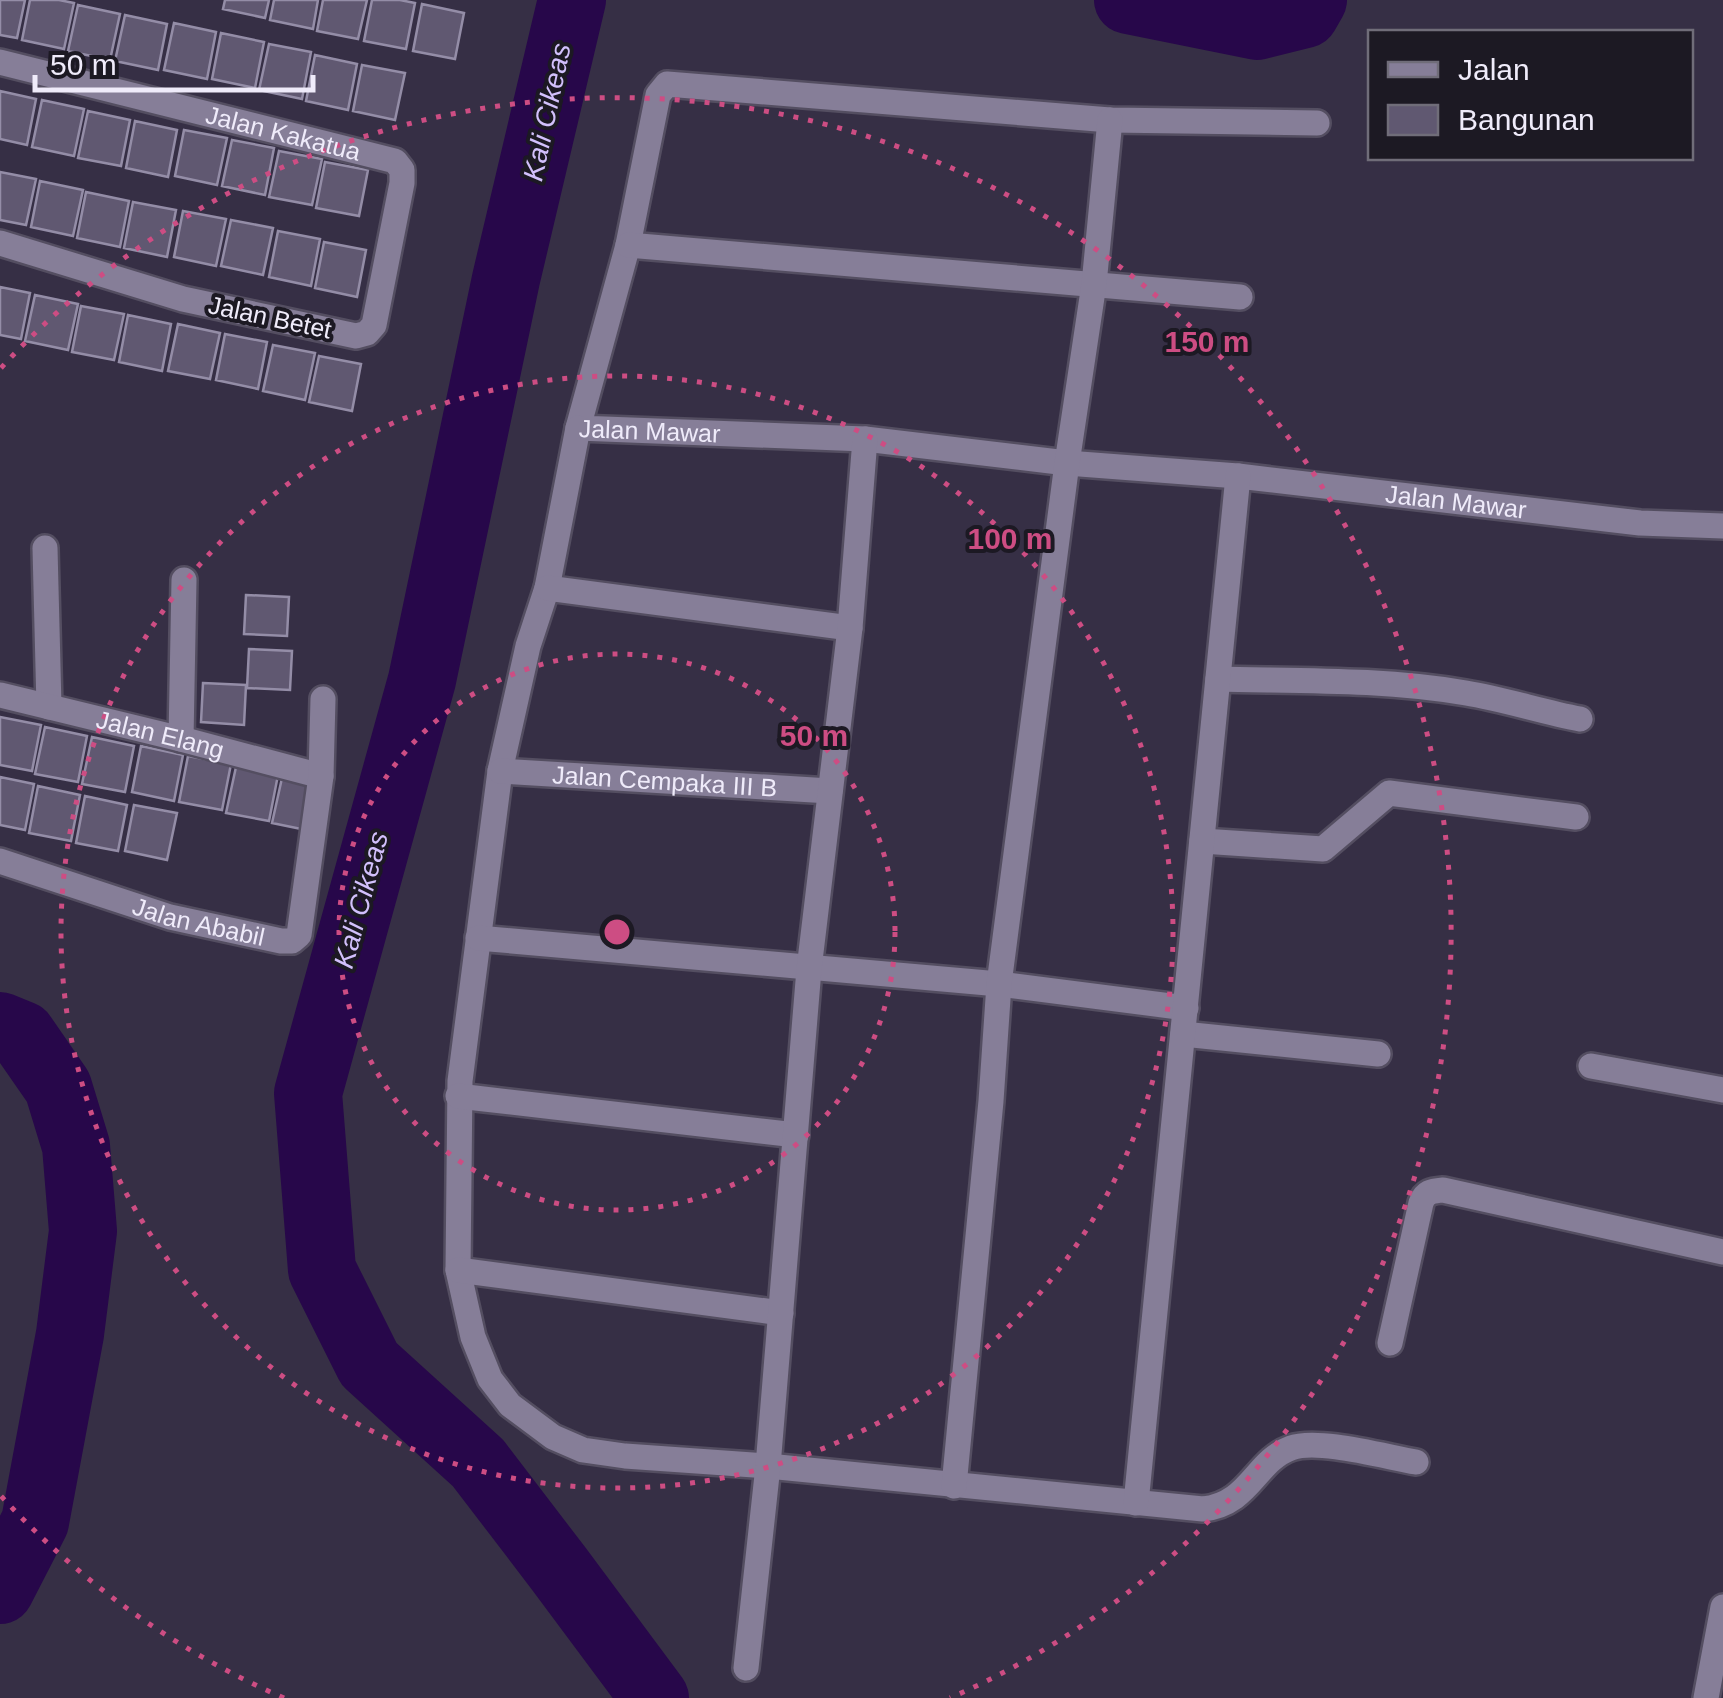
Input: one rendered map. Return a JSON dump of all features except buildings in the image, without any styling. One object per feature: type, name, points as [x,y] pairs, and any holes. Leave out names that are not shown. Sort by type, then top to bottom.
[{"type":"street","name":"Jalan Kakatua","points":[[0,62],[395,160]]},
{"type":"street","name":"Jalan Mawar","points":[[1317,123],[1110,120],[667,84],[658,95],[628,245],[578,428],[865,440],[1067,463],[1238,476],[1621,521],[1723,526]]},
{"type":"street","points":[[954,1486],[990,1121],[999,984],[1094,284],[1110,120]]},
{"type":"street","name":"Jalan Betet","points":[[0,244],[182,299],[356,336],[374,326],[402,183],[402,170],[395,160]]},
{"type":"street","points":[[628,245],[1240,297]]},
{"type":"street","points":[[578,428],[547,588],[528,646],[500,771],[458,1096],[458,1270],[472,1337],[490,1379],[510,1406],[553,1437],[583,1450],[1203,1509],[1233,1500],[1280,1453],[1295,1446],[1314,1444],[1416,1462]]},
{"type":"street","points":[[746,1668],[768,1466],[810,969],[850,628],[865,440]]},
{"type":"street","points":[[1136,1504],[1238,476]]},
{"type":"street","points":[[45,548],[49,707]]},
{"type":"street","points":[[182,739],[184,580]]},
{"type":"street","points":[[547,588],[850,628]]},
{"type":"street","points":[[1218,680],[1344,681],[1468,693],[1580,719]]},
{"type":"street","name":"Jalan Elang","points":[[0,695],[321,776]]},
{"type":"street","points":[[321,776],[324,699]]},
{"type":"street","name":"Jalan Cempaka III B","points":[[500,771],[830,791]]},
{"type":"street","name":"Jalan Ababil","points":[[0,861],[170,917],[292,941],[299,935],[321,776]]},
{"type":"street","points":[[1202,840],[1322,850],[1390,793],[1576,817]]},
{"type":"street","points":[[478,938],[999,984],[1378,1054]]},
{"type":"street","points":[[1591,1066],[1723,1090]]},
{"type":"street","points":[[458,1096],[796,1135]]},
{"type":"street","points":[[1390,1343],[1420,1203],[1432,1190],[1723,1252]]},
{"type":"street","points":[[458,1270],[781,1313]]},
{"type":"street","points":[[1706,1698],[1723,1607]]},
{"type":"waterway","name":"Kali Cikeas","points":[[572,0],[506,279],[422,680],[308,1093],[322,1270],[369,1364],[478,1463],[655,1698]]},
{"type":"waterway","name":"Kali Cikeas","points":[[1128,0],[1257,26],[1305,14],[1313,0]]},
{"type":"waterway","name":"Kali Cikeas","points":[[0,1026],[22,1035],[58,1087],[76,1146],[83,1231],[70,1334],[35,1522],[0,1590]]}]
